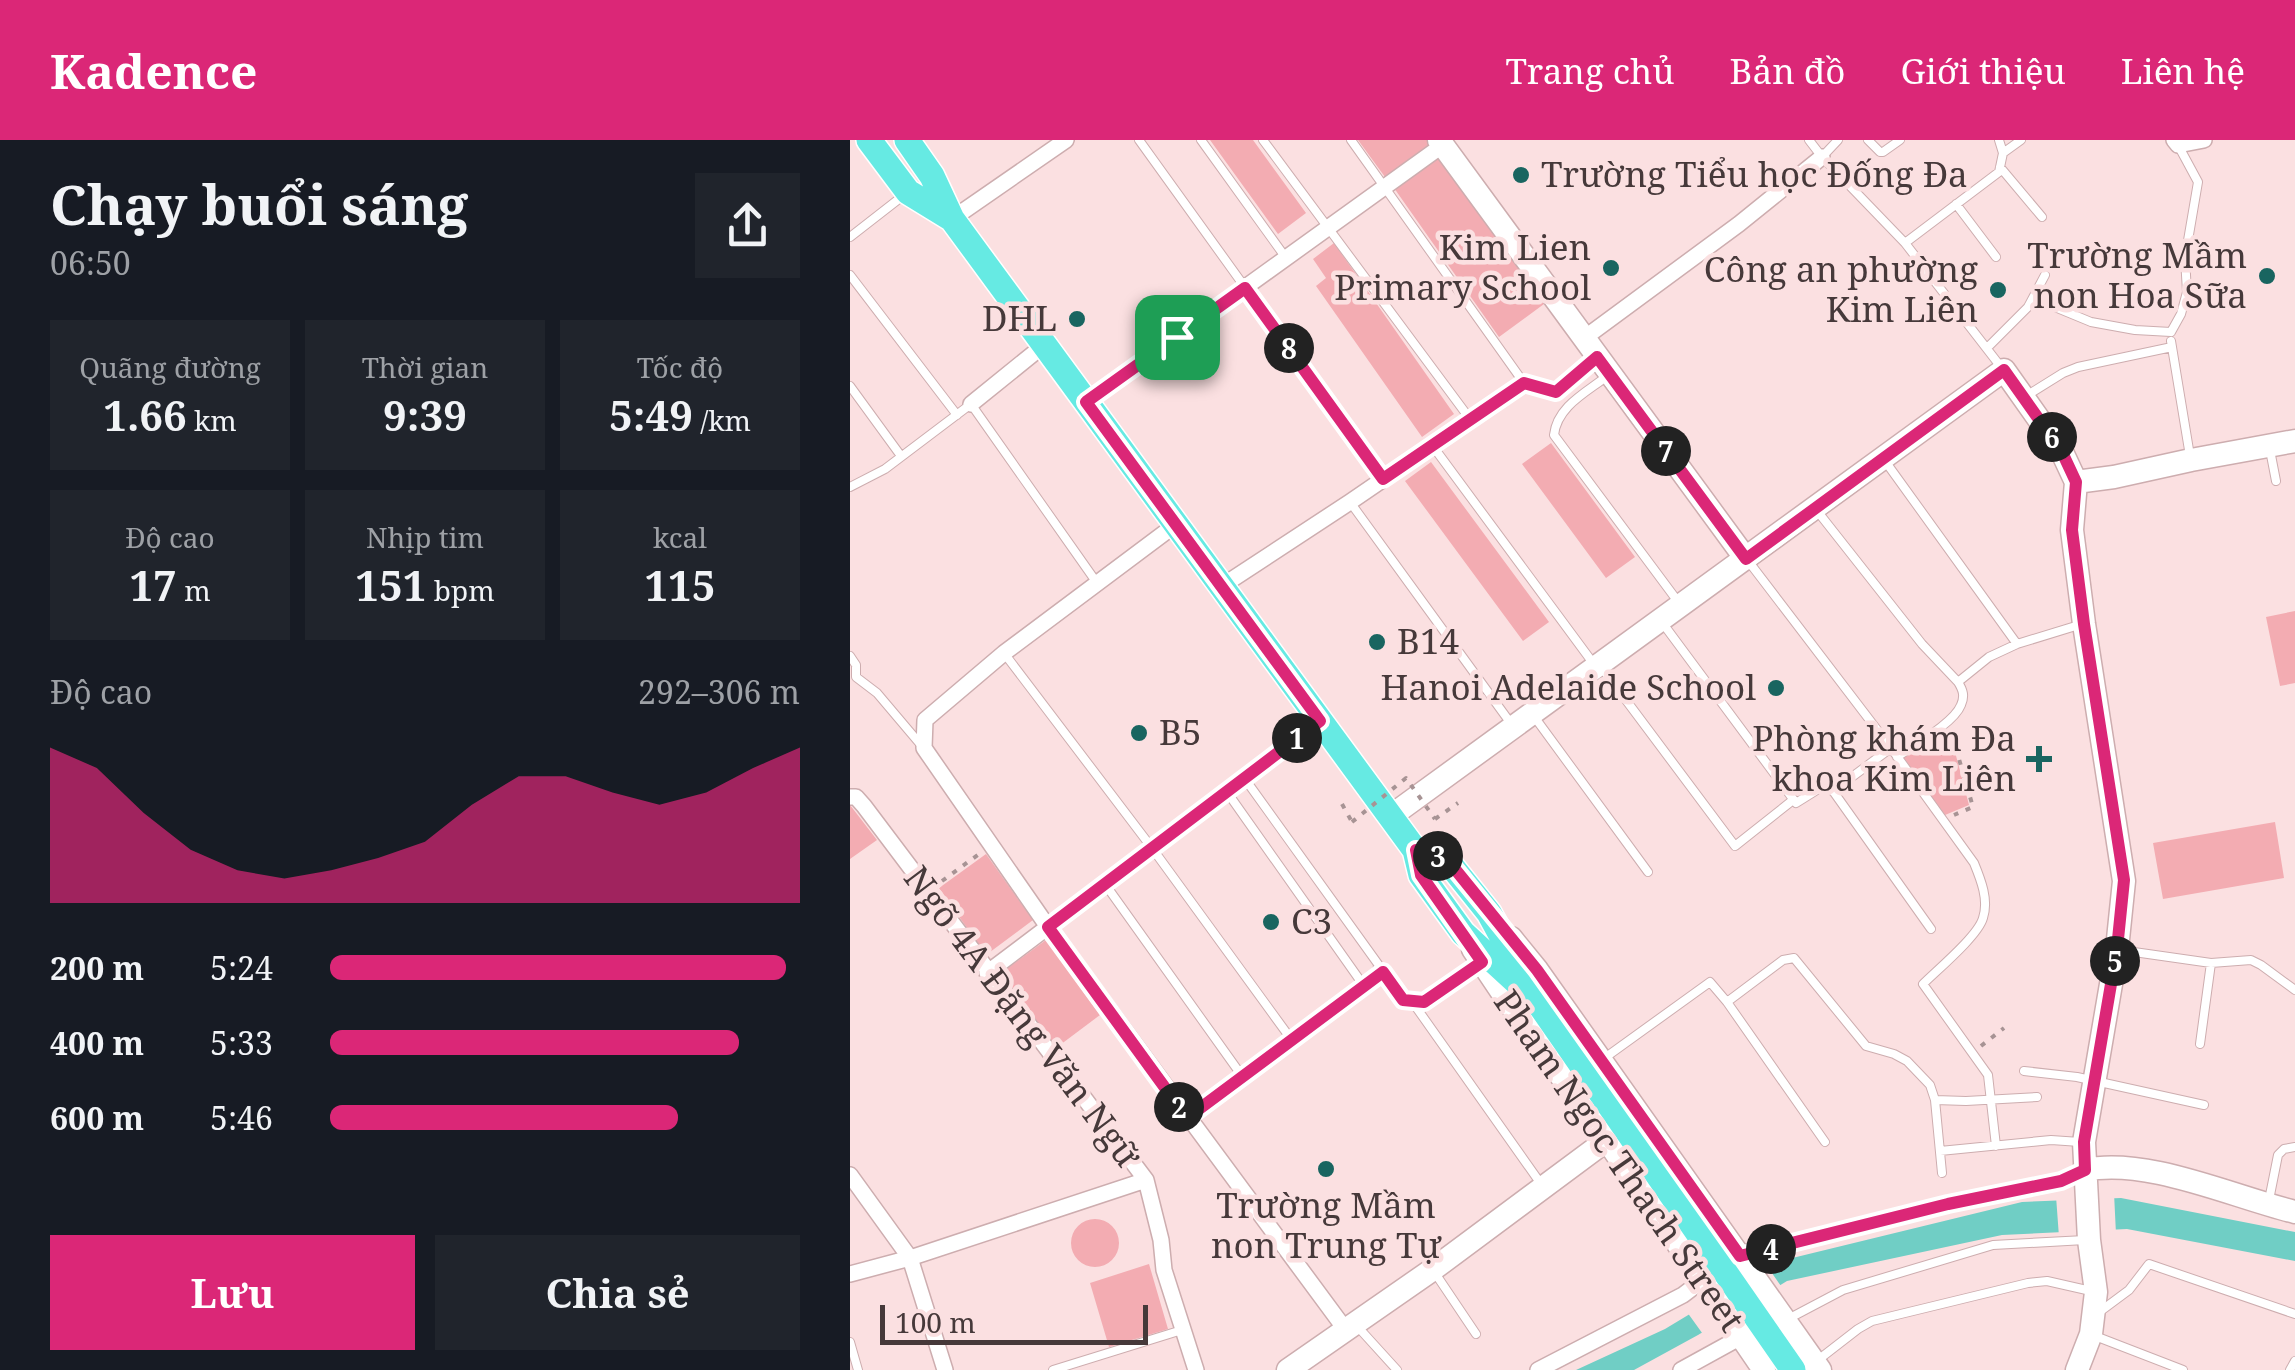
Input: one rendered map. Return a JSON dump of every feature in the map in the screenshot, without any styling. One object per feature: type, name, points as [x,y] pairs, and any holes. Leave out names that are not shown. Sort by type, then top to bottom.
[{"type":"main road","name":"Pham Ngoc Thach Street","points":[[869,140],[908,192],[952,220],[1416,850],[1421,875],[1463,934]]},
{"type":"main road","points":[[907,140],[932,176],[952,220]]},
{"type":"main road","name":"Pham Ngoc Thach Street","points":[[1416,850],[1446,858],[1489,912]]},
{"type":"main road","points":[[1489,912],[1538,1000],[1810,1368]]},
{"type":"main road","points":[[1463,934],[1538,1000]]},
{"type":"street","points":[[952,220],[1066,140]]},
{"type":"street","points":[[2176,142],[2204,140]]},
{"type":"street","points":[[1086,402],[1441,143],[1746,559]]},
{"type":"street","points":[[1222,586],[1524,383],[1556,392],[1739,224],[1822,157]]},
{"type":"street","points":[[972,404],[1044,346]]},
{"type":"street","points":[[1391,816],[2004,370],[2062,452],[2076,482],[2072,530],[2124,880],[2117,949],[2084,1142],[2096,1292],[2092,1325],[2077,1370]]},
{"type":"street","points":[[2076,482],[2295,441]]},
{"type":"street","points":[[1175,525],[1004,653],[925,720],[924,748],[1187,1118],[1350,1326]]},
{"type":"street","points":[[987,972],[1320,721]]},
{"type":"street","name":"Ngõ 4A Đặng Văn Ngữ","points":[[850,797],[856,797],[864,806],[1146,1180],[1162,1240],[1164,1270],[1196,1370]]},
{"type":"street","name":"Pham Ngoc Thach Street","points":[[1489,912],[1537,970],[1727,1229],[1810,1368]]},
{"type":"street","name":"Pham Ngoc Thach Street","points":[[1463,934],[1764,1370]]},
{"type":"street","points":[[1288,1370],[1608,1140]]},
{"type":"street","points":[[1744,1261],[1948,1204],[2085,1179],[2106,1165],[2182,1179],[2295,1212]]},
{"type":"street","points":[[850,1175],[910,1258],[945,1370]]},
{"type":"street","points":[[850,1274],[1146,1180]]},
{"type":"street","points":[[1538,1370],[1684,1295],[1704,1279]]},
{"type":"street","points":[[1681,1370],[1741,1337]]},
{"type":"lane","points":[[1139,140],[1383,479]]},
{"type":"lane","points":[[1201,140],[1286,258]]},
{"type":"lane","points":[[1263,140],[1470,419]]},
{"type":"lane","points":[[1351,140],[1524,383]]},
{"type":"lane","points":[[1809,140],[1905,243],[2004,370]]},
{"type":"lane","points":[[1822,157],[1838,140]]},
{"type":"lane","points":[[1868,140],[1880,152],[1900,140]]},
{"type":"lane","points":[[1905,243],[1999,172],[2003,152],[1999,140]]},
{"type":"lane","points":[[2003,152],[2021,140]]},
{"type":"lane","points":[[2176,142],[2198,182],[2184,258],[2187,292],[2171,332],[2191,460]]},
{"type":"lane","points":[[2000,168],[2042,217]]},
{"type":"lane","points":[[850,236],[908,192]]},
{"type":"lane","points":[[1956,204],[1996,257]]},
{"type":"lane","points":[[850,275],[958,415]]},
{"type":"lane","points":[[1987,348],[2028,306],[2045,275]]},
{"type":"lane","points":[[2033,298],[2092,322],[2171,332]]},
{"type":"lane","points":[[2024,398],[2078,367],[2172,346]]},
{"type":"lane","points":[[1596,357],[1560,412],[1554,435],[1681,605]]},
{"type":"lane","points":[[850,386],[902,456]]},
{"type":"lane","points":[[850,487],[884,469],[972,404],[1098,584]]},
{"type":"lane","points":[[1432,445],[1735,846],[1793,800]]},
{"type":"lane","points":[[2269,446],[2276,481]]},
{"type":"lane","points":[[1882,458],[2018,644]]},
{"type":"lane","points":[[1350,502],[1648,872]]},
{"type":"lane","points":[[1816,508],[1964,692],[1960,709],[1898,757]]},
{"type":"lane","points":[[1746,559],[1974,863],[1983,885],[1984,918],[1923,984],[1988,1075],[1996,1146]]},
{"type":"lane","points":[[1660,620],[1793,800],[1796,803],[1820,788],[1833,791],[1931,930]]},
{"type":"lane","points":[[1958,682],[1988,657],[2084,624]]},
{"type":"lane","points":[[1004,653],[1291,1039]]},
{"type":"lane","points":[[850,656],[856,664],[856,677],[877,693],[924,748]]},
{"type":"lane","points":[[1833,791],[1891,748]]},
{"type":"lane","points":[[1244,778],[1378,964],[1377,976]]},
{"type":"lane","points":[[1227,792],[1364,986]]},
{"type":"lane","points":[[1105,884],[1242,1076]]},
{"type":"lane","points":[[2117,949],[2211,963],[2251,960],[2295,990]]},
{"type":"lane","points":[[1727,1002],[1783,960],[1794,958],[1866,1046],[1907,1060],[1930,1085],[1942,1173]]},
{"type":"lane","points":[[1187,1118],[1383,972],[1403,1000],[1424,1002],[1482,962]]},
{"type":"lane","points":[[2200,1044],[2211,963]]},
{"type":"lane","points":[[1602,1060],[1710,982],[1825,1142]]},
{"type":"lane","points":[[1411,1000],[1544,1188]]},
{"type":"lane","points":[[2024,1071],[2204,1105]]},
{"type":"lane","points":[[1935,1100],[2037,1097]]},
{"type":"lane","points":[[1940,1151],[2052,1140],[2084,1142]]},
{"type":"lane","points":[[2268,1205],[2278,1154],[2295,1148]]},
{"type":"lane","points":[[1782,1316],[1843,1290],[1994,1245],[2090,1240]]},
{"type":"lane","points":[[2183,1370],[2092,1325],[2129,1290],[2149,1264],[2295,1314]]},
{"type":"lane","points":[[1432,1270],[1476,1334]]},
{"type":"lane","points":[[1810,1368],[1872,1321],[2028,1283],[2047,1281],[2096,1292]]},
{"type":"lane","points":[[1350,1326],[1397,1370]]},
{"type":"lane","points":[[1053,1370],[1182,1330]]},
{"type":"lane","points":[[850,1342],[858,1370]]},
{"type":"lane","points":[[2290,1370],[2295,1361]]},
{"type":"path","points":[[1942,820],[1973,807],[1948,720]]},
{"type":"path","points":[[1342,804],[1352,822],[1406,778],[1435,820],[1458,803]]},
{"type":"path","points":[[928,892],[990,845]]},
{"type":"path","points":[[1974,1052],[2004,1028]]},
{"type":"shaded area","points":[[1210,140],[1253,140],[1306,213],[1278,234]]},
{"type":"shaded area","points":[[1358,140],[1428,140],[1431,143],[1385,177]]},
{"type":"shaded area","points":[[1440,155],[1544,304],[1499,337],[1394,188]]},
{"type":"shaded area","points":[[1334,243],[1454,414],[1422,437],[1316,286],[1326,278],[1313,259]]},
{"type":"shaded area","points":[[1551,443],[1635,557],[1606,578],[1522,464]]},
{"type":"shaded area","points":[[1431,462],[1549,622],[1523,641],[1405,481]]},
{"type":"shaded area","points":[[2295,611],[2295,683],[2280,686],[2266,617]]},
{"type":"shaded area","points":[[1949,729],[1969,805],[1945,815],[1903,757]]},
{"type":"shaded area","points":[[850,805],[877,840],[850,859]]},
{"type":"shaded area","points":[[2275,822],[2284,878],[2163,899],[2153,843]]},
{"type":"shaded area","points":[[986,854],[1033,920],[986,955],[939,888]]},
{"type":"shaded area","points":[[1046,940],[1100,1015],[1056,1048],[1001,973]]},
{"type":"shaded area","points":[[1095,1219],[1112,1226],[1119,1243],[1112,1260],[1095,1267],[1078,1260],[1071,1243],[1078,1226]]},
{"type":"shaded area","points":[[1149,1264],[1168,1329],[1109,1347],[1090,1283]]},
{"type":"water","points":[[2121,1198],[2295,1232],[2295,1261],[2127,1229],[2002,1235],[1787,1281],[1634,1370],[1576,1370],[1665,1329],[1776,1262],[2022,1202]]},
{"type":"pier","points":[[2114,1193],[2116,1234],[2059,1237],[2056,1196]]},
{"type":"pier","points":[[1765,1263],[1783,1289],[1705,1337],[1687,1312]]},
{"type":"place","name":"Trường Tiểu học Đống Đa","points":[[1521,175]]},
{"type":"place","name":"Kim Lien Primary School","points":[[1611,268]]},
{"type":"place","name":"Trường Mầm non Hoa Sữa","points":[[2267,276]]},
{"type":"place","name":"Công an phường Kim Liên","points":[[1998,290]]},
{"type":"place","name":"DHL","points":[[1077,319]]},
{"type":"place","name":"B14","points":[[1377,642]]},
{"type":"place","name":"Hanoi Adelaide School","points":[[1776,688]]},
{"type":"place","name":"B5","points":[[1139,733]]},
{"type":"place","name":"Phòng khám Đa khoa Kim Liên","points":[[2039,759]]},
{"type":"place","name":"C3","points":[[1271,922]]},
{"type":"place","name":"Trường Mầm non Trung Tự","points":[[1326,1169]]},
{"type":"route","points":[[1245,288],[1383,479],[1524,383],[1556,392],[1597,357],[1746,559],[2004,370],[2062,452],[2076,482],[2072,530],[2124,880],[2117,949],[2084,1142],[2085,1170],[2061,1181],[1948,1204],[1740,1256],[1537,970],[1446,858],[1416,850],[1421,875],[1482,962],[1424,1002],[1403,1000],[1383,972],[1187,1118],[1048,927],[1320,721],[1086,402],[1177,337],[1245,288]]}]
